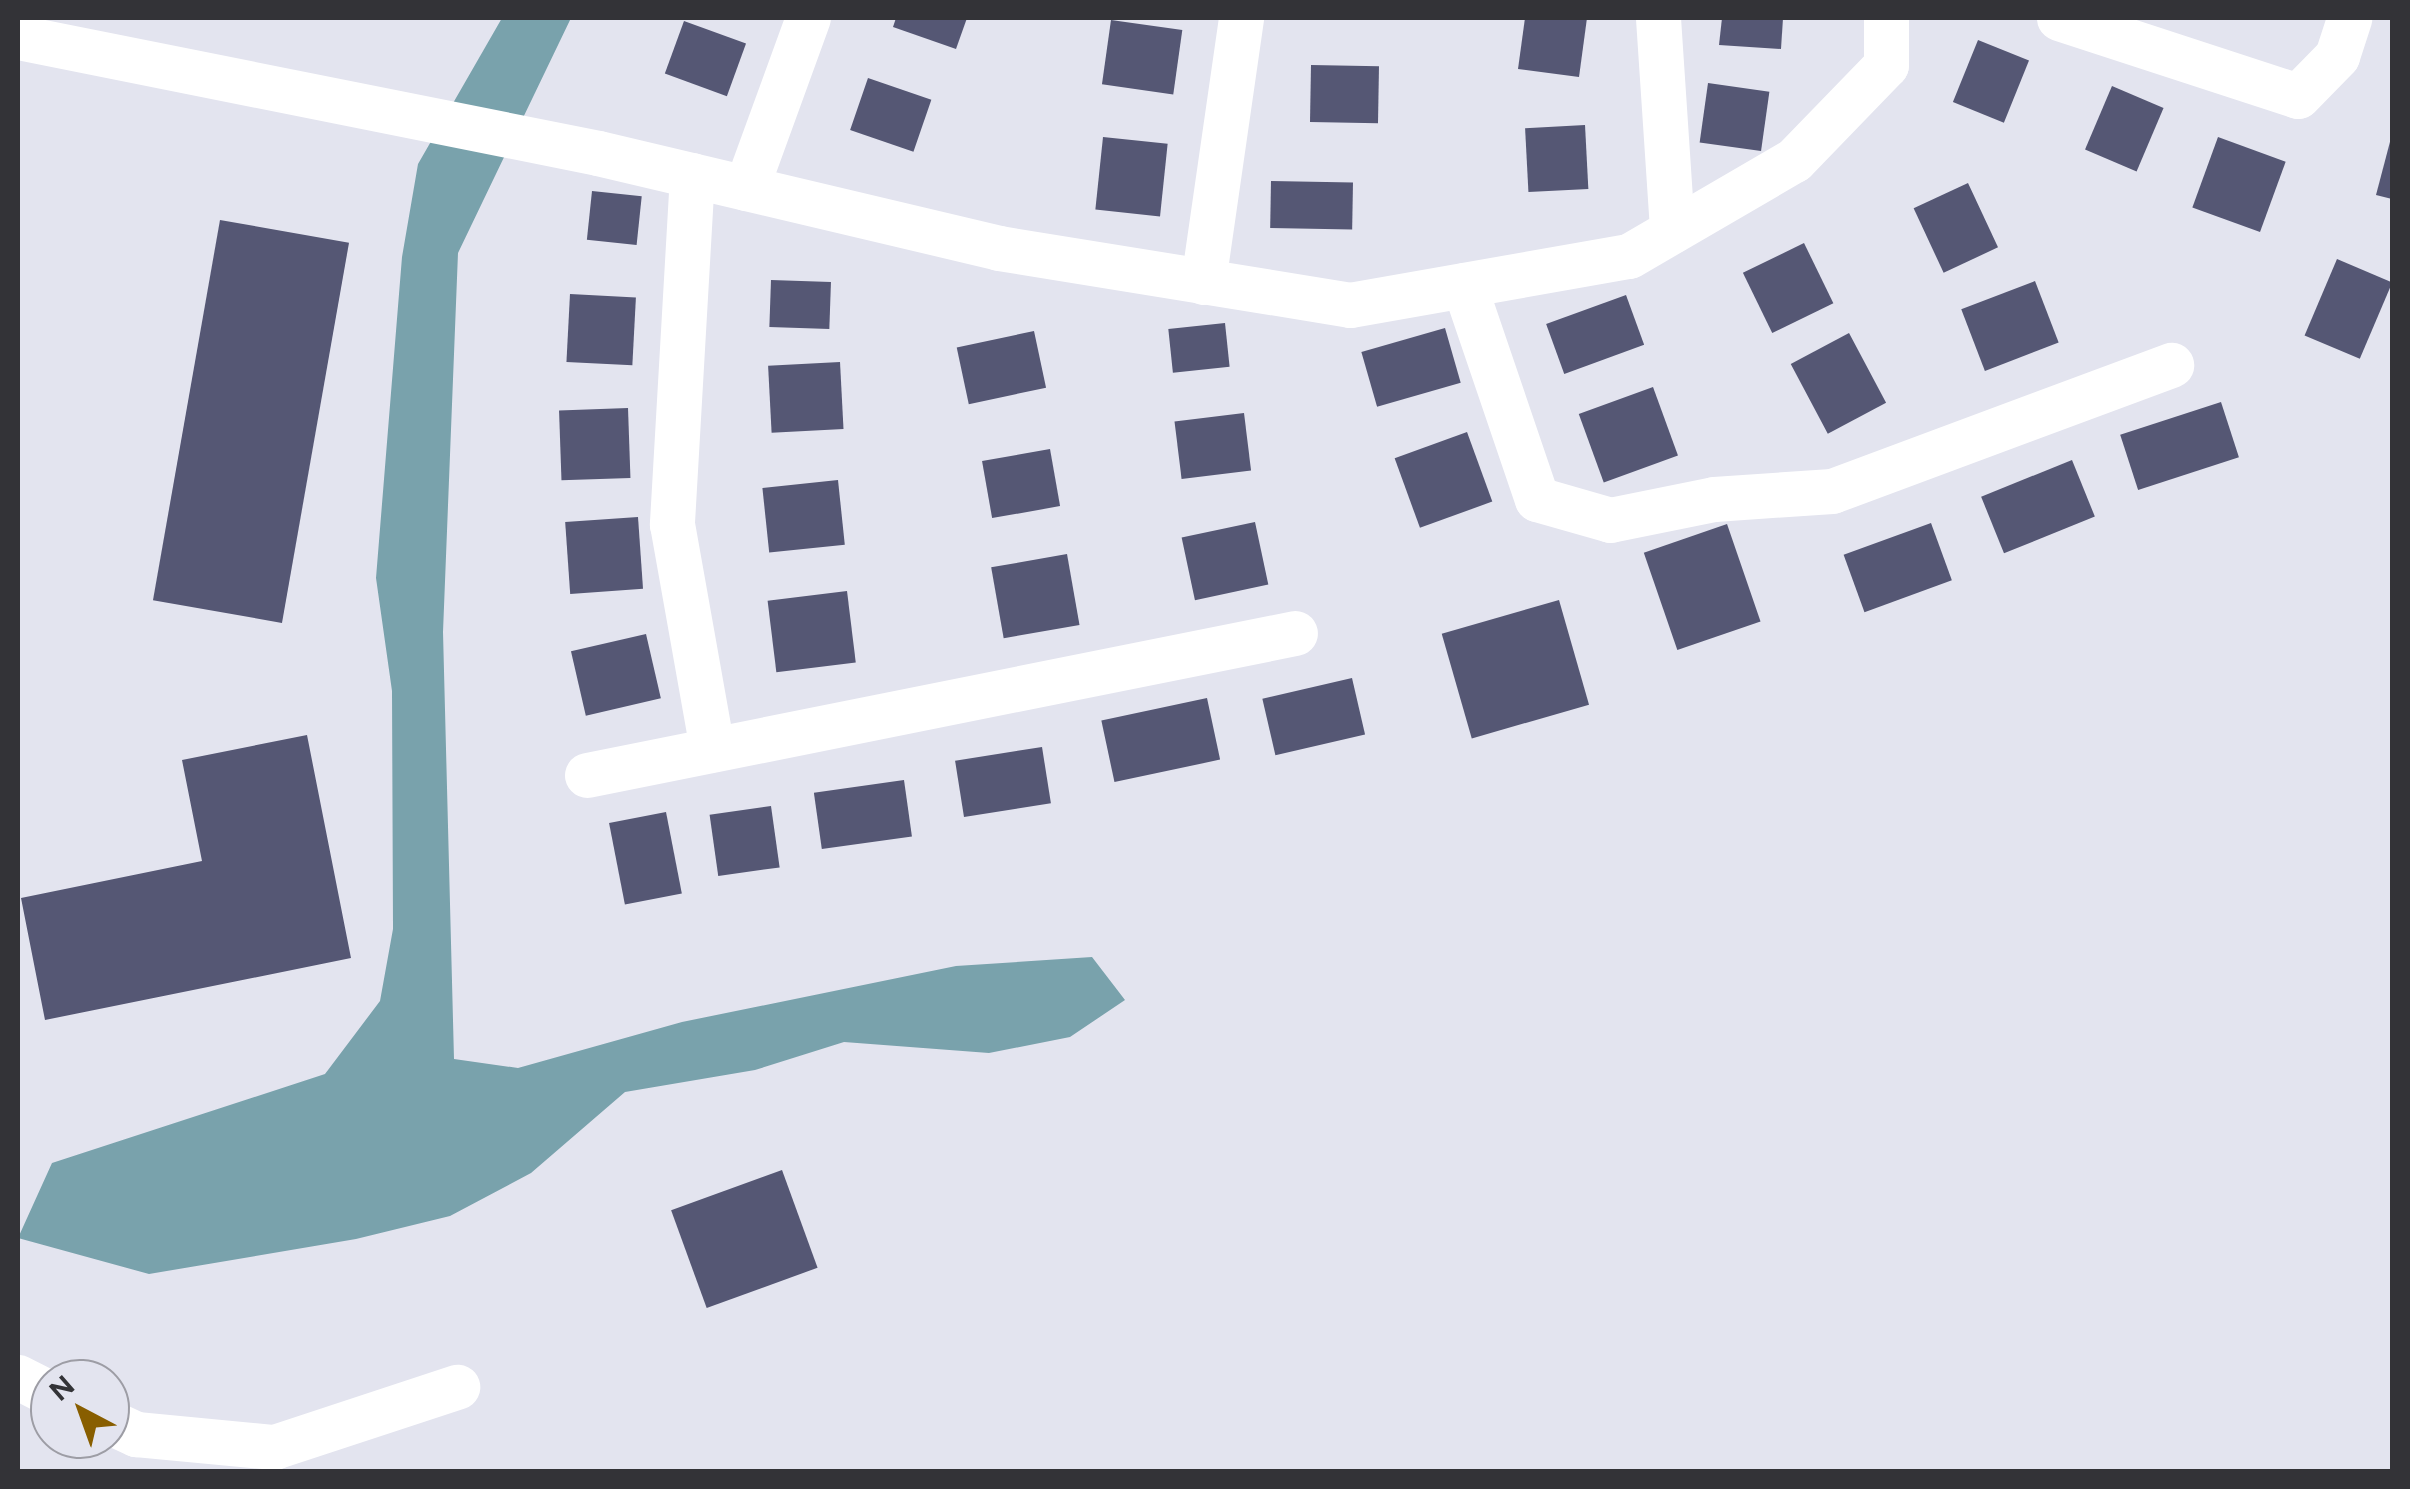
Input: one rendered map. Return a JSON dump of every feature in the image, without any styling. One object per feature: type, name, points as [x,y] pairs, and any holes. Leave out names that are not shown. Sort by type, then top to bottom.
[{"type":"street","points":[[746,188],[808,18]]},
{"type":"street","points":[[1202,282],[1241,18]]},
{"type":"street","points":[[1658,18],[1672,231]]},
{"type":"street","points":[[18,37],[598,152],[999,248],[1350,306],[1629,256],[1794,160],[1886,65],[1886,18]]},
{"type":"street","points":[[2059,18],[2298,96],[2338,56],[2349,18]]},
{"type":"street","points":[[692,175],[672,524],[712,749]]},
{"type":"street","points":[[1464,285],[1537,500],[1610,520],[1714,498],[1832,490],[2171,365]]},
{"type":"street","points":[[587,775],[1295,633]]},
{"type":"street","points":[[130,1431],[274,1447],[457,1387]]},
{"type":"water","points":[[502,18],[571,18],[458,253],[443,632],[454,1059],[518,1068],[682,1022],[956,966],[1092,957],[1125,1000],[1070,1037],[989,1053],[844,1042],[755,1070],[625,1092],[531,1173],[450,1216],[356,1239],[149,1274],[18,1238],[52,1163],[325,1074],[380,1001],[393,929],[392,691],[376,578],[402,257],[418,164]]},
{"type":"building","points":[[896,18],[967,18],[956,49],[893,27]]},
{"type":"building","points":[[1525,18],[1587,18],[1579,77],[1518,69]]},
{"type":"building","points":[[1722,18],[1783,18],[1781,49],[1719,45]]},
{"type":"building","points":[[1111,20],[1182,30],[1173,94],[1102,84]]},
{"type":"building","points":[[684,21],[746,44],[727,96],[665,74]]},
{"type":"building","points":[[1978,40],[2029,61],[2004,123],[1953,102]]},
{"type":"building","points":[[1311,65],[1379,66],[1378,123],[1310,122]]},
{"type":"building","points":[[868,78],[931,100],[913,152],[850,130]]},
{"type":"building","points":[[1708,83],[1769,92],[1761,151],[1700,142]]},
{"type":"building","points":[[2112,86],[2164,108],[2137,171],[2085,150]]},
{"type":"building","points":[[1585,125],[1588,189],[1528,192],[1525,128]]},
{"type":"building","points":[[1103,137],[1168,144],[1160,216],[1095,210]]},
{"type":"building","points":[[2218,137],[2286,162],[2260,232],[2192,207]]},
{"type":"building","points":[[2392,139],[2392,199],[2376,195]]},
{"type":"building","points":[[1271,181],[1353,182],[1352,229],[1270,228]]},
{"type":"building","points":[[1968,183],[1998,247],[1944,273],[1914,208]]},
{"type":"building","points":[[592,191],[642,196],[637,245],[587,240]]},
{"type":"building","points":[[220,220],[349,243],[282,623],[153,600]]},
{"type":"building","points":[[1804,243],[1833,303],[1772,333],[1743,273]]},
{"type":"building","points":[[2337,259],[2392,282],[2360,359],[2305,335]]},
{"type":"building","points":[[771,280],[831,282],[829,329],[769,327]]},
{"type":"building","points":[[2035,281],[2059,343],[1985,371],[1961,309]]},
{"type":"building","points":[[570,294],[636,297],[632,365],[566,362]]},
{"type":"building","points":[[1626,295],[1644,345],[1564,374],[1546,324]]},
{"type":"building","points":[[1225,323],[1230,367],[1173,373],[1168,329]]},
{"type":"building","points":[[1445,328],[1461,383],[1377,407],[1361,352]]},
{"type":"building","points":[[1034,331],[1046,388],[969,404],[957,347]]},
{"type":"building","points":[[1849,333],[1886,403],[1828,434],[1791,364]]},
{"type":"building","points":[[840,362],[844,429],[772,433],[768,366]]},
{"type":"building","points":[[1653,387],[1678,456],[1604,483],[1579,414]]},
{"type":"building","points":[[2221,402],[2239,457],[2138,490],[2120,435]]},
{"type":"building","points":[[628,408],[630,478],[561,480],[559,410]]},
{"type":"building","points":[[1244,413],[1251,471],[1182,479],[1175,422]]},
{"type":"building","points":[[1467,432],[1492,502],[1420,528],[1395,458]]},
{"type":"building","points":[[1050,449],[1060,506],[992,518],[982,461]]},
{"type":"building","points":[[2072,460],[2095,517],[2004,553],[1981,497]]},
{"type":"building","points":[[838,480],[845,545],[769,553],[762,488]]},
{"type":"building","points":[[638,517],[643,589],[570,594],[565,522]]},
{"type":"building","points":[[1255,522],[1268,585],[1195,600],[1182,538]]},
{"type":"building","points":[[1931,523],[1952,580],[1864,612],[1844,555]]},
{"type":"building","points":[[1727,524],[1761,621],[1677,650],[1644,553]]},
{"type":"building","points":[[1067,554],[1080,625],[1004,638],[991,567]]},
{"type":"building","points":[[847,591],[856,662],[776,672],[768,601]]},
{"type":"building","points":[[1559,600],[1589,705],[1472,738],[1442,634]]},
{"type":"building","points":[[646,634],[661,698],[586,716],[571,651]]},
{"type":"building","points":[[1352,678],[1365,735],[1275,755],[1262,699]]},
{"type":"building","points":[[1207,698],[1220,760],[1114,782],[1101,720]]},
{"type":"building","points":[[307,735],[351,958],[45,1020],[21,898],[202,861],[182,760]]},
{"type":"building","points":[[1042,747],[1051,803],[964,817],[955,761]]},
{"type":"building","points":[[904,780],[912,836],[822,849],[814,793]]},
{"type":"building","points":[[771,806],[780,867],[718,876],[710,815]]},
{"type":"building","points":[[666,812],[682,893],[625,905],[609,823]]},
{"type":"building","points":[[782,1170],[818,1268],[707,1308],[671,1210]]}]
